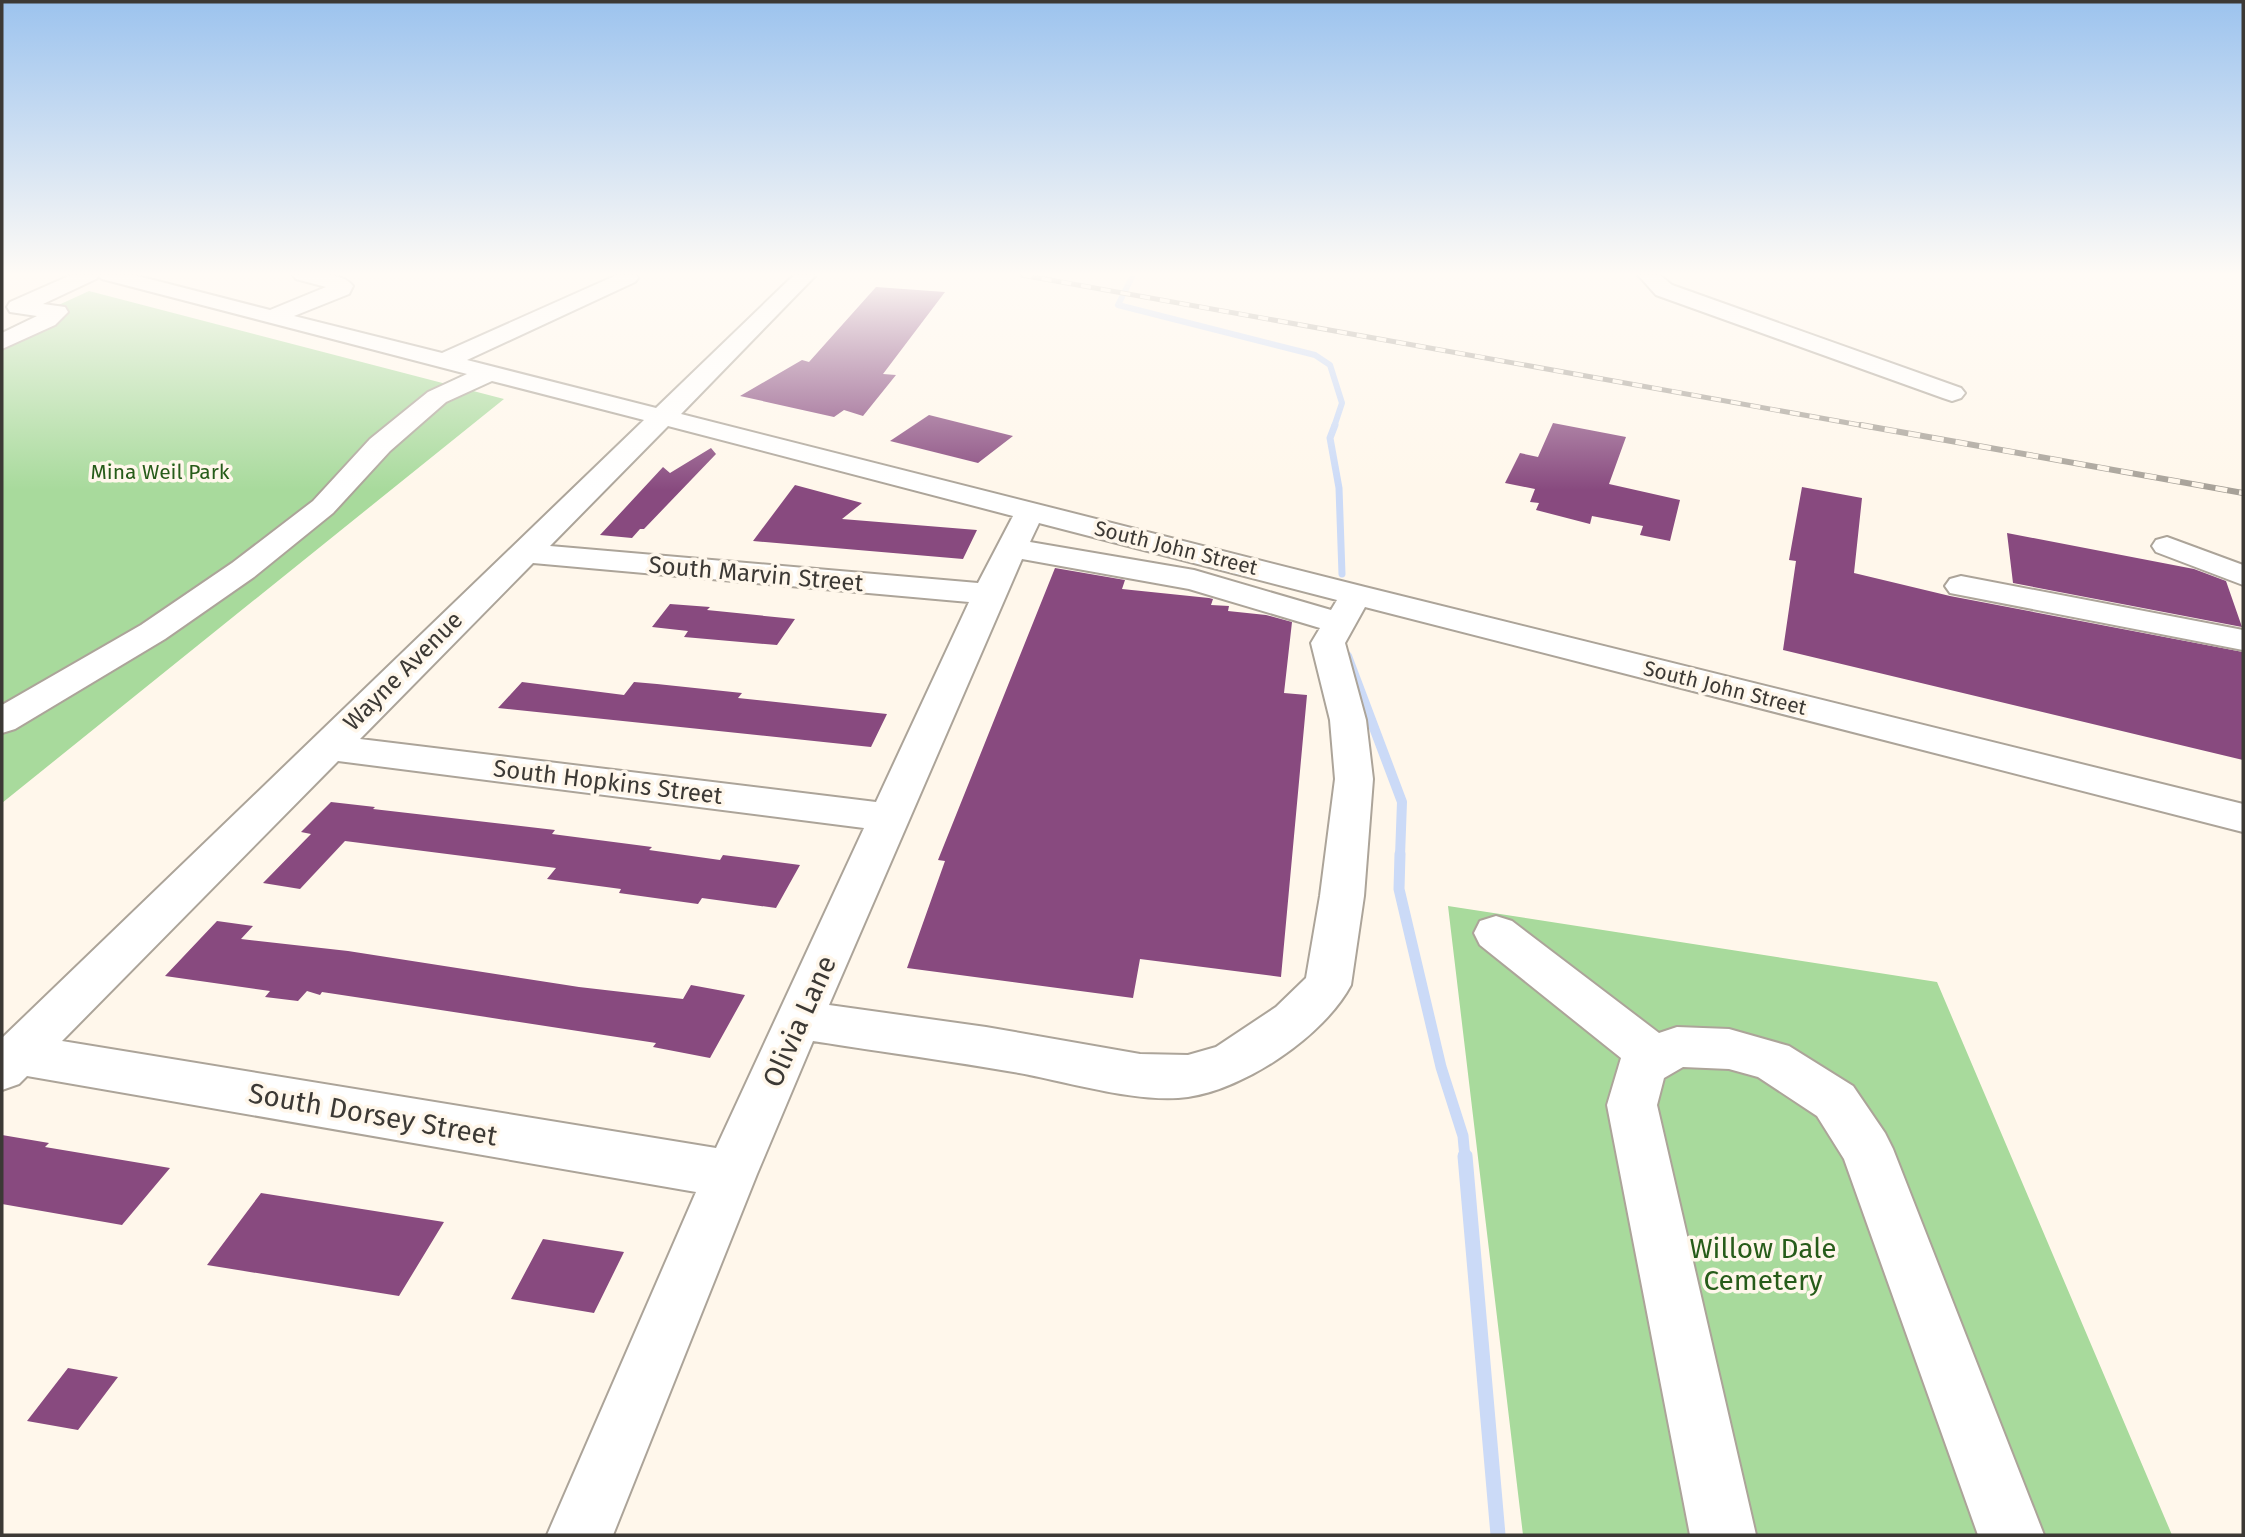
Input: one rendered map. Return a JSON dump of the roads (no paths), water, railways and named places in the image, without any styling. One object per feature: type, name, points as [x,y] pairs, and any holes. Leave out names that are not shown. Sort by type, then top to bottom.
[{"type":"street","points":[[390,347],[663,415],[1021,530]]},
{"type":"street","points":[[445,361],[476,347]]},
{"type":"street","name":"Wayne Avenue","points":[[9,1062],[733,347]]},
{"type":"street","points":[[1823,347],[1952,393]]},
{"type":"street","points":[[2,721],[153,632],[243,570],[323,508],[380,445],[437,397],[489,373]]},
{"type":"street","name":"Olivia Lane","points":[[580,1535],[730,1174],[989,594],[1021,530]]},
{"type":"street","name":"South John Street","points":[[1021,530],[1194,580],[1349,609],[2243,818]]},
{"type":"street","points":[[2167,546],[2243,576]]},
{"type":"street","name":"South Marvin Street","points":[[523,553],[989,594]]},
{"type":"street","points":[[1961,586],[2243,640]]},
{"type":"street","points":[[799,1020],[986,1047],[1140,1075],[1188,1076],[1230,1063],[1293,1021],[1328,985],[1342,896],[1354,779],[1348,720],[1328,643],[1349,609]]},
{"type":"street","name":"South Hopkins Street","points":[[326,747],[890,818]]},
{"type":"street","points":[[1496,933],[1656,1058]]},
{"type":"street","points":[[1723,1535],[1632,1105],[1642,1066],[1676,1047],[1729,1049],[1772,1060],[1835,1101],[1867,1149],[2011,1535]]},
{"type":"street","name":"South Dorsey Street","points":[[9,1062],[730,1174]]},
{"type":"waterway","points":[[1282,347],[1315,355],[1330,365],[1342,403],[1334,427]]},
{"type":"waterway","points":[[1335,425],[1330,438],[1339,488],[1342,574]]},
{"type":"waterway","points":[[1347,656],[1402,802],[1400,856]]},
{"type":"waterway","points":[[1400,854],[1399,889],[1441,1067],[1463,1136],[1465,1158]]},
{"type":"waterway","points":[[1465,1156],[1498,1535]]},
{"type":"railway","points":[[1423,347],[1871,427]]},
{"type":"railway","points":[[1861,425],[2243,493]]},
{"type":"park label","name":"Mina Weil Park","points":[[160,472]]},
{"type":"park label","name":"Willow Dale Cemetery","points":[[1763,1264]]}]
